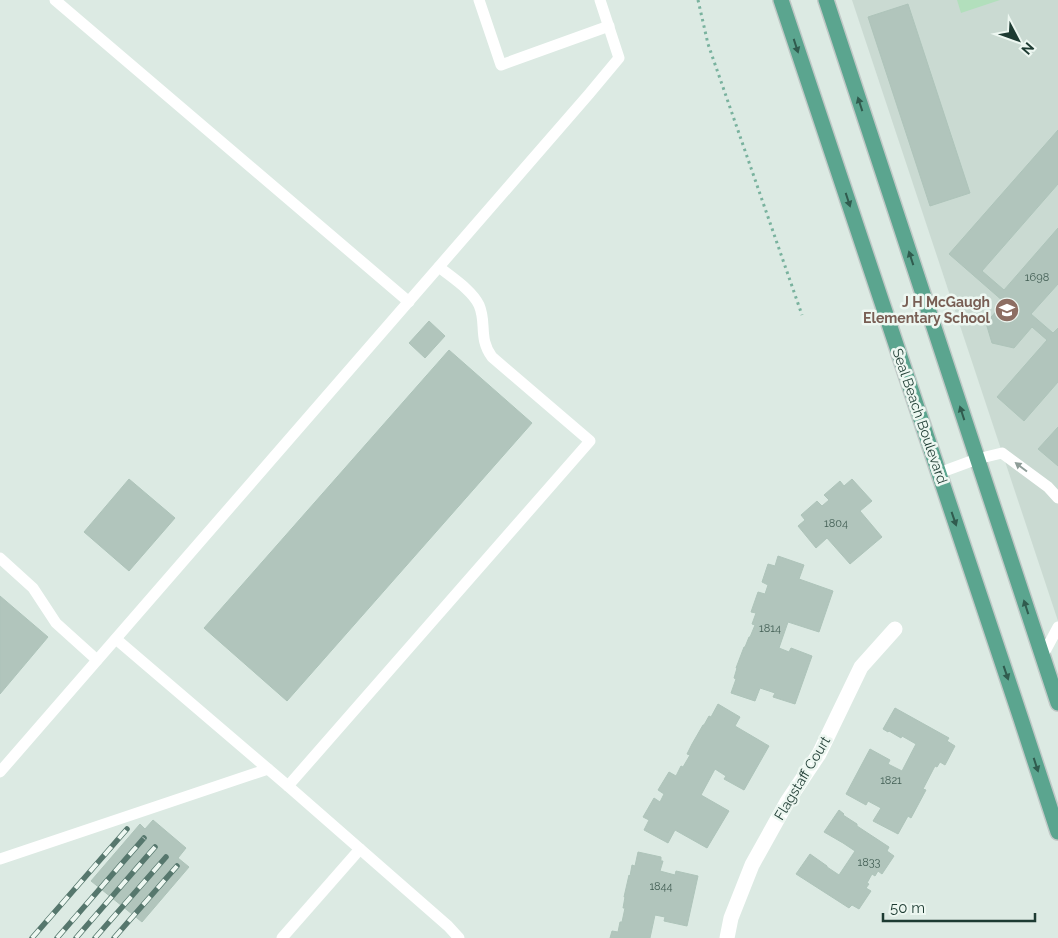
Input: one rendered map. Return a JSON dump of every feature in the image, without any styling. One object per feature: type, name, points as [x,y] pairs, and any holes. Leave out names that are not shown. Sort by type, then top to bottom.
[{"type":"main road","name":"Seal Beach Boulevard","points":[[781,0],[1022,718],[1058,832]]},
{"type":"main road","points":[[826,0],[1058,703]]},
{"type":"street","name":"Flagstaff Court","points":[[727,938],[731,918],[752,865],[787,802],[819,754],[861,667],[895,629]]},
{"type":"lane","points":[[55,0],[409,302]]},
{"type":"lane","points":[[479,0],[501,65],[609,26]]},
{"type":"lane","points":[[0,772],[619,58],[600,0]]},
{"type":"lane","points":[[288,786],[590,442],[492,357],[486,349],[483,334],[483,318],[479,304],[472,295],[439,267]]},
{"type":"lane","points":[[939,473],[977,459],[1002,453],[1048,487],[1058,498]]},
{"type":"lane","points":[[0,558],[33,588],[56,623],[97,660]]},
{"type":"lane","points":[[1042,657],[1058,627]]},
{"type":"lane","points":[[116,639],[288,786],[460,938]]},
{"type":"lane","points":[[0,859],[268,769]]},
{"type":"lane","points":[[282,938],[360,849]]},
{"type":"path","points":[[698,0],[708,44],[802,315]]},
{"type":"shaded area","name":"J H McGaugh Elementary School","points":[[852,0],[1058,0],[1058,621]]},
{"type":"green space","points":[[957,0],[1000,0],[961,13]]},
{"type":"building","points":[[908,4],[970,193],[930,206],[868,17]]},
{"type":"building","points":[[1058,130],[1058,184],[982,271],[1004,290],[1058,228],[1058,284],[1031,314],[1053,333],[1058,328],[1058,382],[1024,421],[997,397],[1047,340],[1032,327],[1014,348],[992,343],[986,323],[1004,302],[949,254]]},
{"type":"building","points":[[429,321],[445,336],[425,358],[409,343]]},
{"type":"building","points":[[449,350],[532,423],[287,701],[204,628]]},
{"type":"building","points":[[1058,427],[1058,466],[1038,449]]},
{"type":"building","points":[[129,479],[175,518],[129,571],[84,532]]},
{"type":"building","points":[[852,479],[872,501],[860,511],[882,537],[850,564],[827,538],[816,548],[798,526],[805,520],[801,515],[817,501],[822,506],[829,500],[824,495],[840,481],[844,486]]},
{"type":"building","points":[[778,556],[804,565],[799,579],[833,591],[819,632],[788,622],[779,648],[789,652],[791,648],[812,656],[795,704],[773,697],[775,693],[760,688],[755,701],[731,693],[736,679],[734,678],[736,668],[755,625],[752,624],[756,613],[751,612],[758,592],[765,594],[768,585],[762,582],[768,564],[775,566]]},
{"type":"building","points":[[0,596],[48,637],[0,694]]},
{"type":"building","points":[[718,704],[740,717],[735,726],[769,746],[744,790],[724,779],[726,776],[715,769],[701,795],[729,811],[707,848],[675,830],[668,843],[644,830],[649,820],[643,817],[654,798],[660,802],[664,794],[658,790],[669,772],[676,776],[681,766],[683,767],[690,755],[687,754],[692,744]]},
{"type":"building","points":[[895,708],[949,738],[947,741],[955,746],[945,765],[940,762],[937,767],[935,766],[923,789],[926,790],[911,818],[908,816],[898,834],[873,821],[881,808],[868,801],[866,805],[846,794],[870,749],[890,760],[888,764],[902,771],[916,744],[883,729]]},
{"type":"building","points":[[839,810],[857,826],[889,847],[887,851],[894,856],[882,874],[878,871],[875,876],[872,874],[866,888],[871,891],[859,909],[852,905],[849,908],[796,874],[810,854],[839,875],[855,851],[824,832]]},
{"type":"building","points":[[153,820],[186,848],[178,858],[189,867],[142,922],[91,881],[140,824],[145,829]]},
{"type":"building","points":[[638,852],[661,857],[661,861],[663,861],[660,871],[675,875],[676,871],[698,876],[687,926],[664,921],[665,917],[655,915],[650,938],[610,938],[612,931],[618,932],[620,922],[622,922],[625,908],[623,908],[624,897],[629,875],[632,865],[635,866]]},
{"type":"railway","points":[[32,938],[127,829]]},
{"type":"railway","points":[[57,938],[144,838]]},
{"type":"railway","points":[[76,938],[155,847]]},
{"type":"railway","points":[[95,938],[166,857]]},
{"type":"railway","points":[[114,938],[177,866]]},
{"type":"place","name":"J H McGaugh Elementary School","points":[[1007,310]]}]
